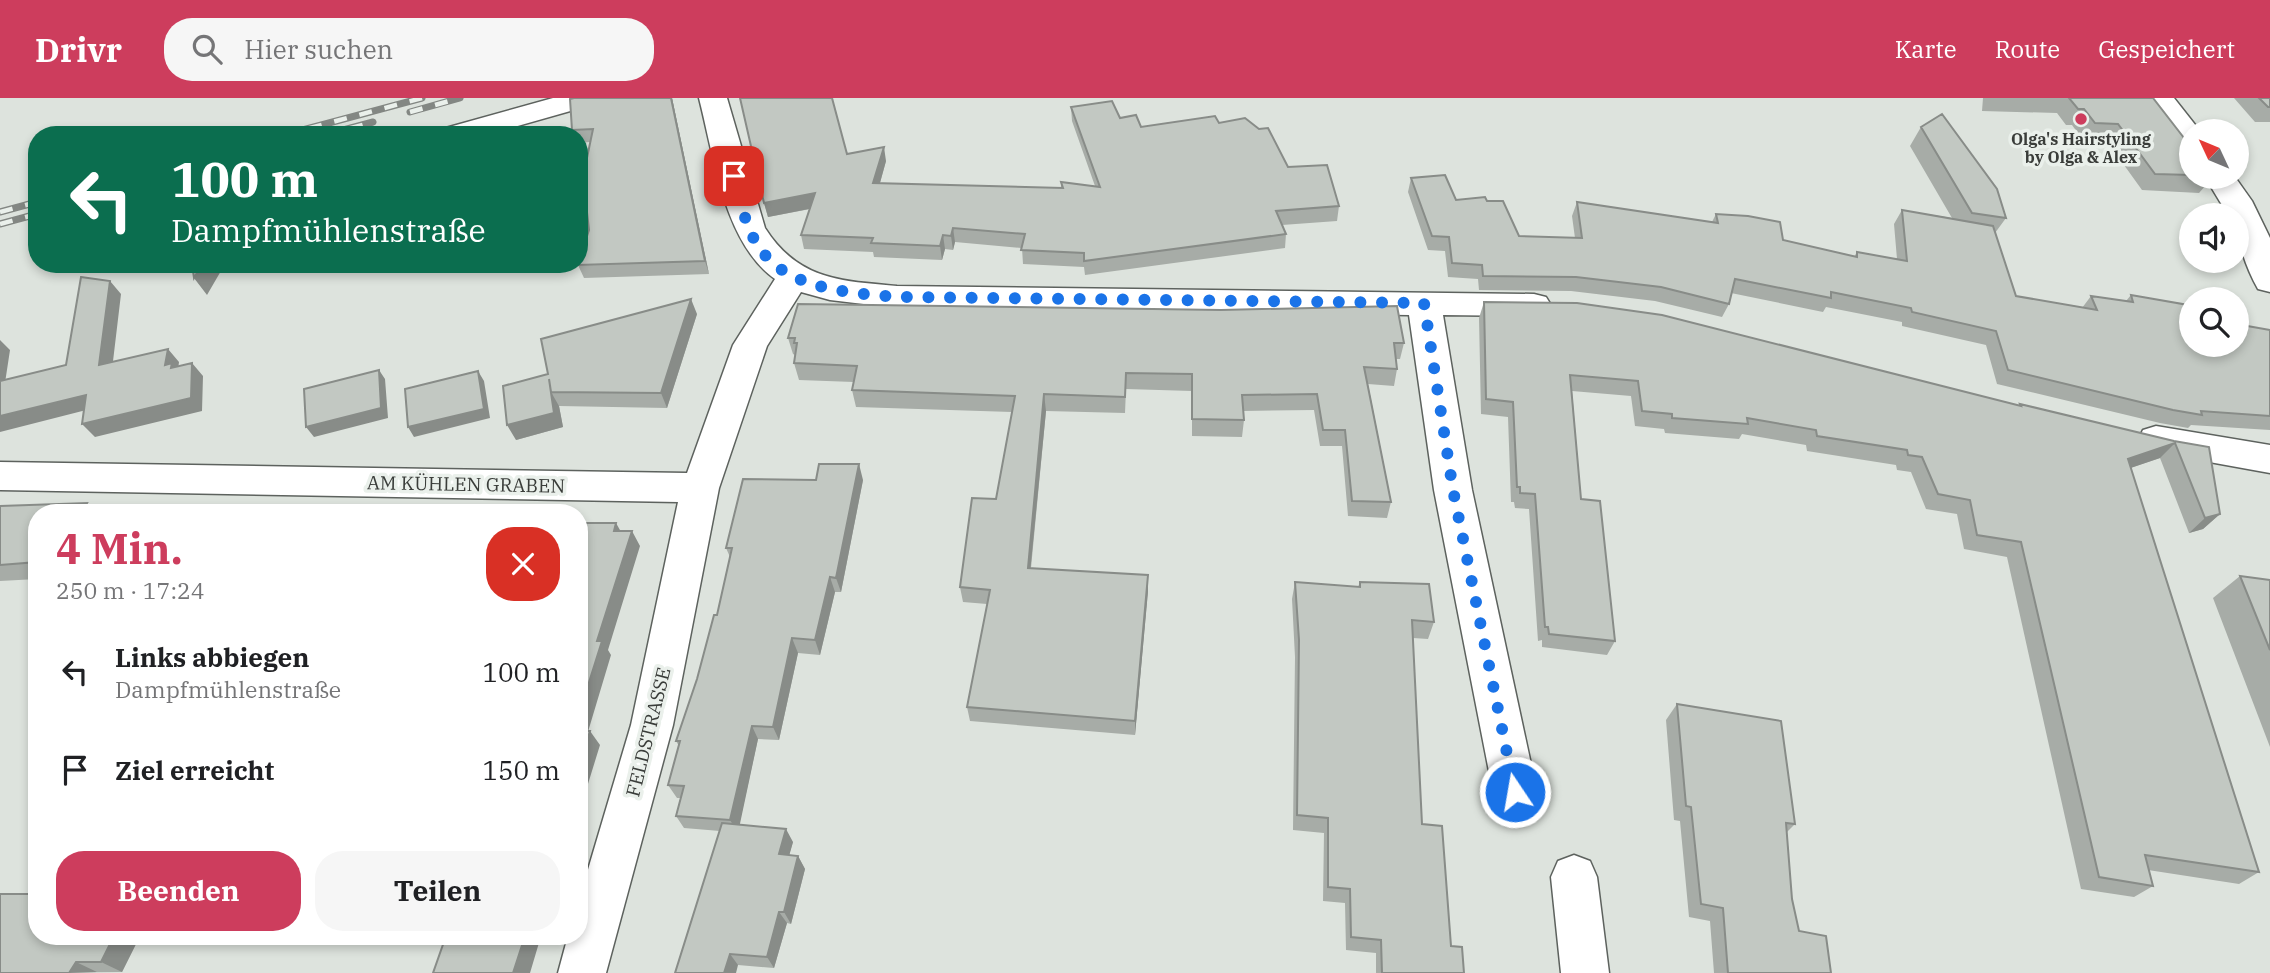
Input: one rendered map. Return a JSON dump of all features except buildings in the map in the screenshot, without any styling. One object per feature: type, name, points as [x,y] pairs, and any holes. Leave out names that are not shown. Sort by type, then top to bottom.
[{"type":"street","points":[[484,126],[584,98]]},
{"type":"street","points":[[713,98],[749,228],[758,247],[772,263],[793,278],[823,288],[897,297],[1571,305]]},
{"type":"street","points":[[2159,98],[2179,124]]},
{"type":"street","points":[[2229,189],[2249,220],[2270,281]]},
{"type":"street","points":[[700,488],[750,345],[793,278]]},
{"type":"street","points":[[1424,303],[1453,490],[1515,792]]},
{"type":"street","points":[[2132,434],[2270,458]]},
{"type":"street","name":"AM KÜHLEN GRABEN","points":[[0,476],[700,488]]},
{"type":"street","name":"FELDSTRASSE","points":[[582,973],[652,725],[700,488]]},
{"type":"street","points":[[1574,877],[1586,973]]},
{"type":"railway","points":[[318,126],[422,98]]},
{"type":"railway","points":[[410,112],[460,98]]},
{"type":"railway","points":[[358,126],[373,122]]},
{"type":"railway","points":[[0,212],[28,204]]},
{"type":"railway","points":[[0,224],[28,216]]},
{"type":"place","name":"Olga's Hairstyling by Olga & Alex","points":[[2081,119]]},
{"type":"route","points":[[734,176],[749,228],[758,247],[772,263],[793,278],[823,288],[897,297],[1424,303],[1453,490],[1515,792]]}]
